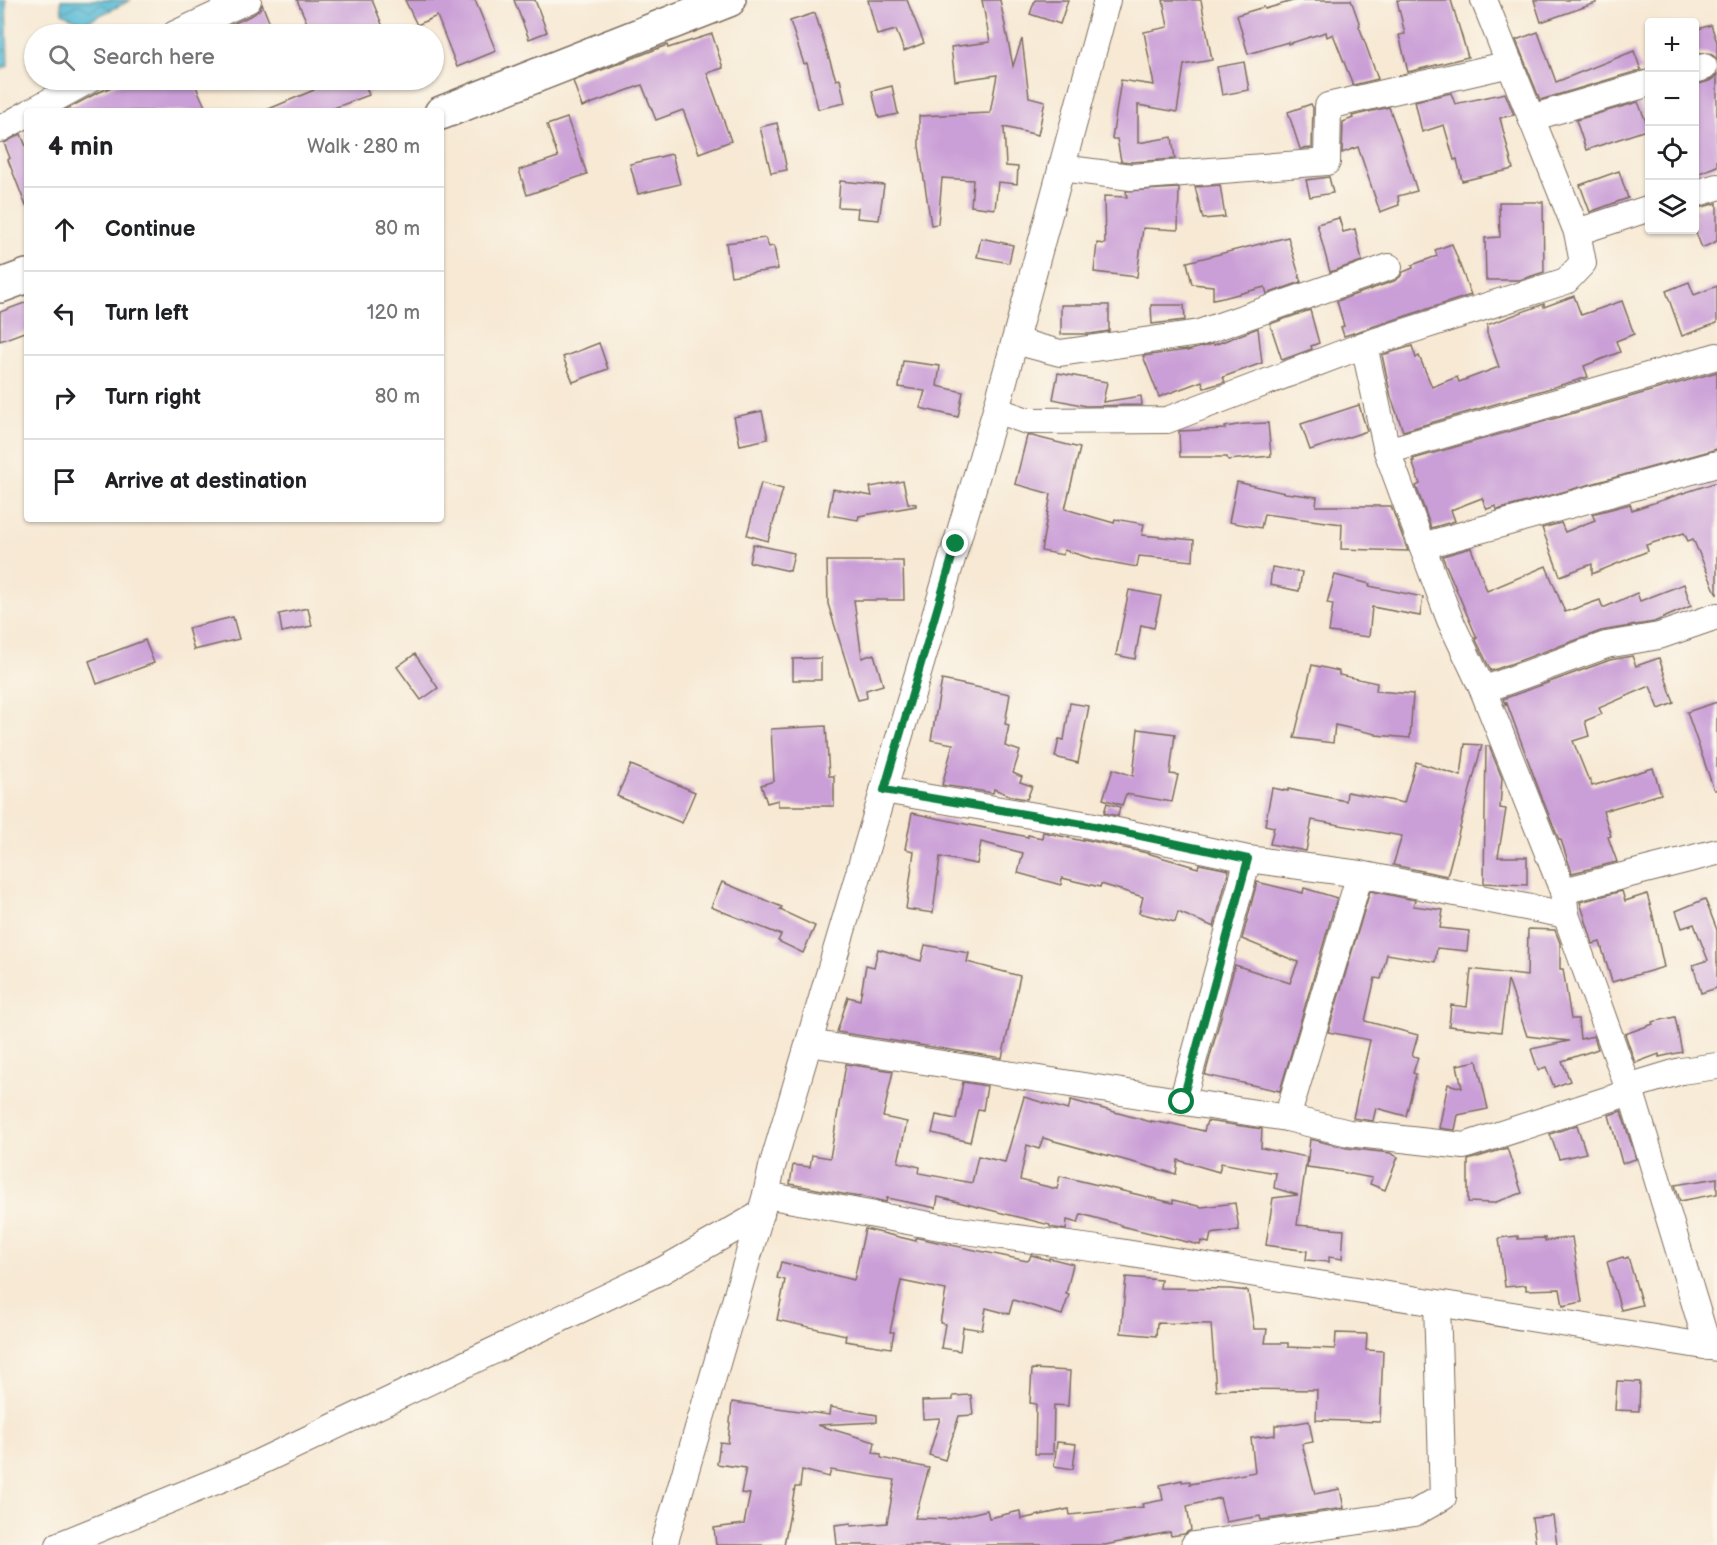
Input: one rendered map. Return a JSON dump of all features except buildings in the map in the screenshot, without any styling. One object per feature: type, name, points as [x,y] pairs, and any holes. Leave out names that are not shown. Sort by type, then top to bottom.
[{"type":"main road","points":[[444,112],[729,0]]},
{"type":"main road","points":[[0,286],[24,277]]},
{"type":"street","points":[[196,24],[248,0]]},
{"type":"street","points":[[664,1545],[764,1205],[772,1167],[996,410],[1107,0]]},
{"type":"street","points":[[996,410],[1027,421],[1167,420],[1364,345],[1566,281],[1583,263],[1577,232],[1484,0]]},
{"type":"street","points":[[1061,168],[1131,177],[1327,162],[1328,106],[1510,64]]},
{"type":"street","points":[[1532,118],[1645,84]]},
{"type":"street","points":[[38,108],[71,90]]},
{"type":"street","points":[[0,129],[24,116]]},
{"type":"street","points":[[1699,193],[1717,187]]},
{"type":"street","points":[[1577,232],[1645,210]]},
{"type":"street","points":[[1015,341],[1060,353],[1199,333],[1389,267]]},
{"type":"street","points":[[59,1545],[243,1470],[663,1270],[764,1205],[1113,1251],[1713,1347],[1565,903],[1483,690],[1450,620],[1387,451],[1364,345]]},
{"type":"street","points":[[1387,451],[1717,356]]},
{"type":"street","points":[[1422,546],[1717,464]]},
{"type":"street","points":[[1483,690],[1606,645],[1659,636],[1717,616]]},
{"type":"street","points":[[884,790],[1089,825],[1248,859],[1565,903],[1717,852]]},
{"type":"street","points":[[1182,1102],[1248,859]]},
{"type":"street","points":[[1287,1118],[1360,874]]},
{"type":"street","points":[[809,1043],[1287,1118],[1349,1133],[1464,1146],[1681,1071],[1717,1066]]},
{"type":"street","points":[[1194,1545],[1345,1534],[1415,1514],[1443,1497],[1437,1304]]},
{"type":"water","points":[[0,0],[6,0],[8,66],[0,70]]},
{"type":"water","points":[[61,0],[131,0],[84,23],[62,13]]},
{"type":"route","points":[[956,544],[884,790],[1089,825],[1248,859],[1182,1102]]}]
